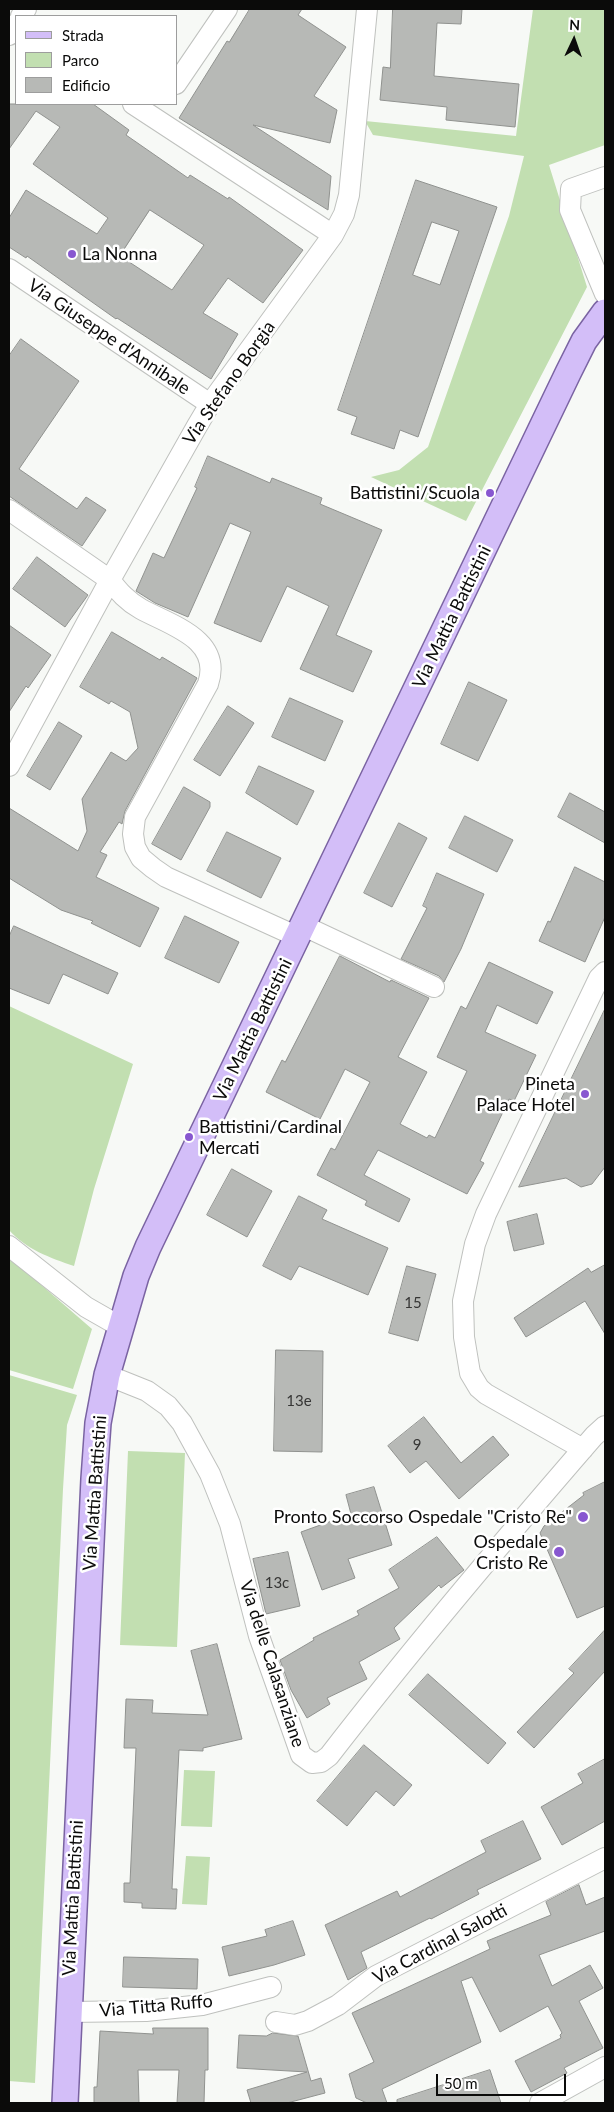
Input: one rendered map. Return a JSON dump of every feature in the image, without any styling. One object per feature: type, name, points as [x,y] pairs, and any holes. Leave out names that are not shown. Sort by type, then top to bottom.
[{"type":"main road","name":"Via Mattia Battistini","points":[[65,2103],[98,1423],[107,1375],[136,1276],[148,1247],[568,373],[584,341],[605,312]]},
{"type":"street","points":[[178,81],[227,9]]},
{"type":"street","name":"Via Stefano Borgia","points":[[9,766],[110,580],[210,404],[333,235],[344,214],[349,195],[367,9]]},
{"type":"street","points":[[137,105],[158,111],[333,235]]},
{"type":"street","points":[[605,178],[572,190],[570,210],[605,294]]},
{"type":"street","name":"Via Giuseppe d'Annibale","points":[[9,268],[210,404]]},
{"type":"street","points":[[9,510],[110,580],[121,595],[140,608],[194,636],[205,650],[211,669],[210,679],[205,691],[135,817],[133,834],[138,853],[146,862],[166,876],[434,987]]},
{"type":"street","points":[[583,1449],[503,1405],[479,1388],[468,1367],[463,1321],[463,1301],[475,1244],[486,1214],[599,978],[605,972]]},
{"type":"street","points":[[9,1246],[86,1307],[121,1327]]},
{"type":"street","name":"Via delle Calasanziane","points":[[107,1375],[147,1390],[173,1411],[182,1423],[210,1474],[230,1524],[259,1636],[301,1755],[312,1763],[321,1762],[330,1756],[398,1667],[483,1564],[605,1426]]},
{"type":"street","name":"Via Cardinal Salotti","points":[[276,2022],[295,2024],[308,2021],[338,2005],[376,1976],[605,1858]]},
{"type":"street","name":"Via Titta Ruffo","points":[[68,2012],[146,2011],[202,2005],[271,1987]]},
{"type":"street","points":[[540,2103],[605,2067]]},
{"type":"green space","points":[[533,9],[605,9],[605,145],[549,165],[587,287],[466,521],[371,477],[399,470],[428,447],[509,216],[524,156],[373,135],[365,121],[516,136]]},
{"type":"green space","points":[[9,1006],[133,1064],[94,1189],[74,1266],[31,1248],[9,1230]]},
{"type":"green space","points":[[9,1257],[92,1329],[73,1389],[9,1370]]},
{"type":"green space","points":[[9,1375],[77,1395],[67,1425],[63,1489],[35,2083],[9,2081]]},
{"type":"green space","points":[[128,1451],[185,1453],[177,1647],[120,1645]]},
{"type":"green space","points":[[184,1770],[215,1771],[212,1827],[181,1826]]},
{"type":"green space","points":[[186,1856],[210,1857],[207,1905],[182,1904]]},
{"type":"building","points":[[250,9],[302,9],[298,15],[346,47],[314,96],[337,110],[330,143],[253,125],[331,176],[328,210],[179,118],[227,41],[229,42]]},
{"type":"building","points":[[393,9],[462,9],[461,24],[437,23],[434,76],[519,84],[515,127],[446,120],[447,107],[380,100],[383,67],[390,68]]},
{"type":"building","points":[[9,104],[94,105],[129,130],[126,135],[188,178],[190,175],[228,199],[229,197],[303,250],[263,303],[228,278],[203,313],[238,334],[211,379],[116,319],[27,256],[26,258],[9,247],[9,218],[26,190],[97,234],[108,218],[33,164],[60,127],[36,111],[9,149]],"holes":[[[150,210],[204,245],[172,290],[120,256]]]},
{"type":"building","points":[[416,180],[497,207],[418,437],[400,430],[394,449],[351,434],[357,417],[338,410]],"holes":[[[432,222],[459,231],[440,285],[413,275]]]},
{"type":"building","points":[[21,339],[79,381],[19,469],[77,509],[86,497],[106,510],[82,546],[9,496],[9,356]]},
{"type":"building","points":[[208,456],[270,483],[272,478],[322,498],[320,504],[382,530],[336,635],[372,651],[353,692],[300,669],[329,606],[287,586],[261,642],[214,623],[251,532],[230,523],[188,617],[155,603],[136,591],[153,553],[164,558],[197,488],[195,487]]},
{"type":"building","points":[[37,557],[88,595],[65,627],[13,589]]},
{"type":"building","points":[[9,625],[51,655],[28,688],[26,686],[9,712]]},
{"type":"building","points":[[112,632],[160,660],[162,657],[197,678],[125,811],[122,824],[119,822],[100,852],[107,855],[96,877],[159,908],[140,947],[91,923],[93,921],[61,910],[9,878],[9,808],[78,851],[87,831],[82,799],[111,752],[126,761],[138,748],[130,712],[111,701],[109,704],[80,687]]},
{"type":"building","points":[[469,682],[507,700],[478,761],[441,744]]},
{"type":"building","points":[[290,698],[343,721],[325,761],[272,737]]},
{"type":"building","points":[[228,706],[254,723],[220,776],[194,760]]},
{"type":"building","points":[[59,722],[82,736],[50,790],[27,776]]},
{"type":"building","points":[[259,766],[314,791],[297,825],[246,793]]},
{"type":"building","points":[[184,787],[210,802],[210,807],[181,860],[152,844]]},
{"type":"building","points":[[570,793],[605,812],[605,843],[558,817]]},
{"type":"building","points":[[465,816],[513,840],[497,872],[449,848]]},
{"type":"building","points":[[399,823],[427,838],[392,907],[364,893]]},
{"type":"building","points":[[227,832],[281,858],[261,898],[207,871]]},
{"type":"building","points":[[575,867],[605,882],[605,917],[585,962],[539,941],[548,921],[550,922]]},
{"type":"building","points":[[437,873],[484,894],[461,949],[444,982],[439,976],[401,959],[427,908],[423,906]]},
{"type":"building","points":[[185,916],[239,942],[219,983],[165,958]]},
{"type":"building","points":[[14,926],[118,973],[108,994],[63,974],[49,1004],[9,988],[9,937]]},
{"type":"building","points":[[340,956],[390,982],[391,980],[429,998],[398,1057],[427,1072],[400,1124],[427,1138],[429,1135],[435,1138],[467,1071],[437,1057],[461,1006],[466,1009],[489,962],[553,992],[537,1024],[497,1005],[485,1032],[536,1055],[514,1101],[509,1099],[480,1161],[484,1163],[467,1194],[378,1150],[364,1175],[410,1199],[399,1222],[365,1205],[367,1201],[317,1175],[331,1148],[335,1150],[370,1082],[345,1069],[320,1119],[266,1092],[282,1060],[285,1062]]},
{"type":"building","name":"Pineta Palace Hotel","points":[[605,1009],[605,1167],[592,1184],[581,1187],[566,1178],[519,1187]]},
{"type":"building","points":[[232,1169],[272,1191],[247,1237],[207,1215]]},
{"type":"building","points":[[299,1196],[327,1210],[322,1219],[388,1248],[368,1295],[299,1266],[291,1280],[263,1266]]},
{"type":"building","points":[[537,1214],[544,1244],[514,1251],[507,1222]]},
{"type":"building","points":[[605,1265],[605,1334],[585,1301],[526,1337],[514,1318],[588,1268],[591,1272]]},
{"type":"building","points":[[407,1266],[436,1274],[418,1341],[389,1333]]},
{"type":"building","points":[[276,1350],[323,1351],[322,1452],[274,1451]]},
{"type":"building","points":[[424,1417],[461,1463],[493,1436],[509,1455],[459,1499],[426,1461],[410,1473],[388,1446]]},
{"type":"building","points":[[605,1482],[605,1606],[577,1618],[540,1533],[544,1526],[584,1495],[583,1493]]},
{"type":"building","points":[[374,1487],[392,1545],[348,1559],[355,1578],[322,1590],[301,1532],[351,1514],[346,1495]]},
{"type":"building","points":[[437,1537],[464,1570],[441,1588],[439,1585],[394,1628],[400,1639],[359,1662],[367,1679],[327,1698],[330,1704],[307,1718],[291,1690],[280,1660],[314,1640],[313,1638],[359,1615],[357,1611],[399,1588],[389,1570]]},
{"type":"building","points":[[288,1552],[300,1606],[266,1614],[253,1559]]},
{"type":"building","points":[[605,1630],[605,1671],[534,1748],[517,1732],[574,1673],[569,1669]]},
{"type":"building","points":[[217,1644],[242,1739],[203,1748],[203,1751],[179,1750],[172,1889],[177,1889],[176,1909],[142,1908],[142,1903],[124,1902],[124,1883],[130,1883],[136,1748],[124,1748],[126,1699],[153,1700],[152,1713],[208,1715],[191,1651]]},
{"type":"building","points":[[428,1674],[506,1743],[488,1764],[409,1695]]},
{"type":"building","points":[[364,1745],[412,1785],[394,1806],[376,1791],[347,1826],[317,1801]]},
{"type":"building","points":[[605,1759],[605,1821],[562,1845],[541,1807],[583,1783],[578,1774]]},
{"type":"building","points":[[523,1821],[541,1859],[477,1890],[479,1894],[431,1919],[361,1952],[367,1968],[348,1980],[325,1925],[397,1891],[400,1897],[486,1852],[481,1841]]},
{"type":"building","points":[[579,1885],[586,1905],[605,1897],[605,1931],[539,1955],[552,1986],[590,1965],[603,1988],[579,2001],[603,2048],[564,2068],[567,2073],[531,2092],[515,2061],[561,2038],[560,2035],[562,2033],[548,2006],[500,2032],[472,1977],[461,1981],[481,2042],[382,2089],[387,2103],[367,2103],[356,2098],[349,2074],[374,2062],[352,2013],[490,1949],[487,1941],[551,1915],[546,1902]]},
{"type":"building","points":[[293,1921],[305,1955],[229,1976],[222,1947],[267,1936],[265,1930]]},
{"type":"building","points":[[124,1957],[198,1959],[197,1989],[123,1987]]},
{"type":"building","points":[[153,2028],[208,2028],[208,2070],[205,2070],[204,2103],[177,2103],[179,2070],[138,2070],[139,2103],[94,2103],[94,2087],[97,2087],[100,2031],[153,2034]]},
{"type":"building","points":[[273,2033],[298,2036],[311,2081],[321,2078],[325,2093],[287,2103],[251,2103],[247,2090],[307,2072],[237,2068],[239,2035],[266,2036]]},
{"type":"building","points":[[490,2070],[501,2103],[397,2103],[397,2100]]},
{"type":"place","name":"La Nonna","points":[[72,254]]},
{"type":"place","name":"Battistini/Scuola","points":[[490,493]]},
{"type":"place","name":"Pineta Palace Hotel","points":[[585,1094]]},
{"type":"place","name":"Battistini/Cardinal Mercati","points":[[189,1137]]},
{"type":"place","name":"Pronto Soccorso Ospedale \"Cristo Re\"","points":[[583,1517]]},
{"type":"place","name":"Ospedale Cristo Re","points":[[559,1552]]}]
